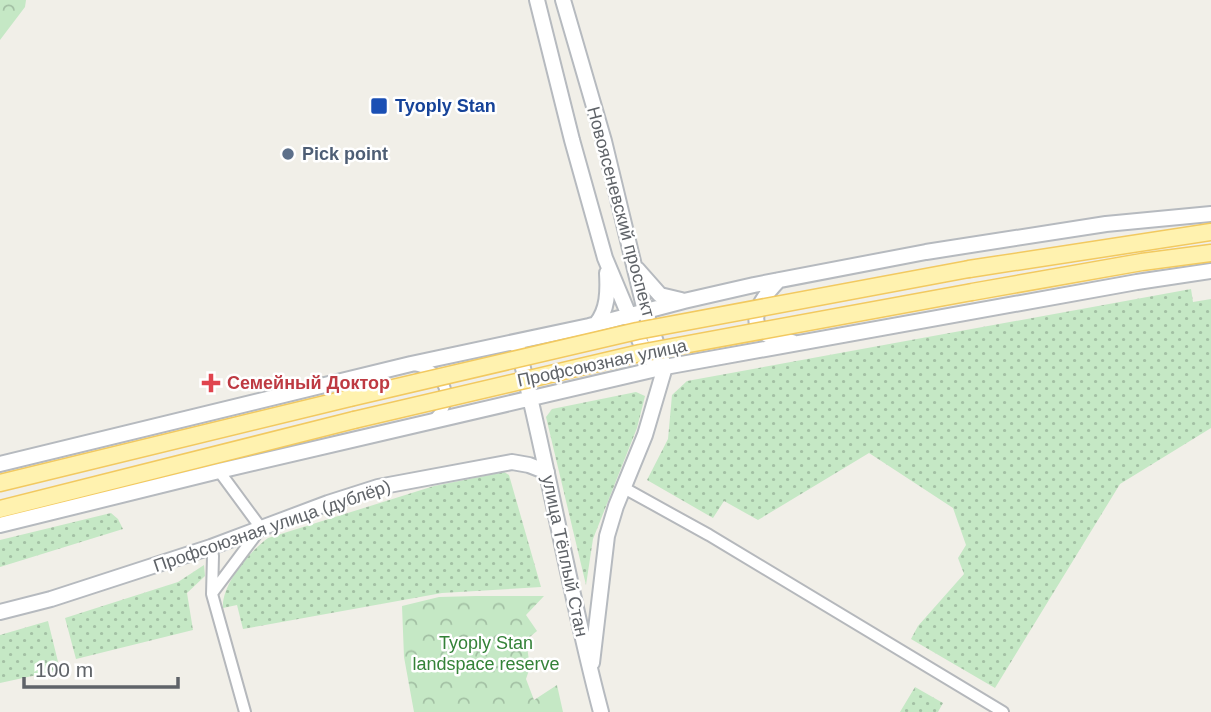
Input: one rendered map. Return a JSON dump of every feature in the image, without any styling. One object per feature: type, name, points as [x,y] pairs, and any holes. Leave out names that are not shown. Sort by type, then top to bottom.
[{"type":"main road","name":"Новоясеневский проспект","points":[[537,0],[572,140],[606,258],[641,344],[651,359],[665,367]]},
{"type":"main road","name":"Новоясеневский проспект","points":[[563,0],[604,141],[646,311],[665,367]]},
{"type":"main road","name":"Профсоюзная улица","points":[[0,464],[411,364],[516,344],[779,280],[1106,224],[1211,214]]},
{"type":"main road","name":"Профсоюзная улица","points":[[0,483],[637,331],[969,269],[1211,232]]},
{"type":"main road","name":"Профсоюзная улица","points":[[0,509],[354,420],[640,354],[972,292],[1142,262],[1211,253]]},
{"type":"main road","points":[[596,324],[601,319],[608,297],[606,258]]},
{"type":"main road","points":[[634,265],[660,295],[684,301]]},
{"type":"main road","name":"Профсоюзная улица","points":[[0,525],[665,367],[1211,271]]},
{"type":"main road","points":[[779,280],[761,299],[755,313],[758,326],[767,335],[782,341],[803,343]]},
{"type":"main road","name":"улица Тёплый Стан","points":[[516,344],[531,399],[601,712]]},
{"type":"main road","points":[[591,671],[607,536],[645,435],[665,367]]},
{"type":"main road","name":"Профсоюзная улица (дублёр)","points":[[0,612],[51,599],[211,547],[378,487],[512,462],[547,472]]},
{"type":"street","points":[[411,364],[430,369],[437,375],[446,394],[446,404],[441,413],[427,424]]},
{"type":"street","points":[[212,594],[261,528],[219,471]]},
{"type":"street","points":[[624,488],[709,535],[1003,712]]},
{"type":"street","points":[[211,547],[212,594],[245,712]]},
{"type":"green space","points":[[0,0],[26,0],[25,7],[0,40]]},
{"type":"green space","points":[[1191,289],[1193,302],[1211,299],[1211,428],[1120,484],[995,688],[911,639],[918,626],[964,574],[958,558],[966,545],[953,508],[869,453],[758,520],[724,501],[713,518],[647,480],[668,439],[672,395],[687,381]]},
{"type":"green space","points":[[636,392],[645,396],[637,428],[593,539],[586,585],[546,417],[552,409]]},
{"type":"green space","points":[[504,472],[509,475],[541,587],[442,593],[243,629],[237,605],[223,608],[232,579],[245,560],[268,538],[434,486]]},
{"type":"green space","points":[[111,513],[123,529],[0,567],[0,540]]},
{"type":"green space","points":[[204,565],[205,576],[187,593],[193,630],[76,659],[65,618],[178,582]]},
{"type":"green space","name":"Tyoply Stan landspace reserve","points":[[544,596],[526,615],[537,631],[526,640],[530,667],[526,679],[534,700],[557,685],[563,712],[414,712],[404,657],[402,606],[439,597]]},
{"type":"green space","points":[[48,621],[60,670],[0,683],[0,635]]},
{"type":"green space","points":[[915,687],[943,703],[938,712],[900,712]]},
{"type":"place","name":"Tyoply Stan","points":[[379,106]]},
{"type":"place","name":"Pick point","points":[[288,154]]},
{"type":"place","name":"Семейный Доктор","points":[[211,383]]}]
